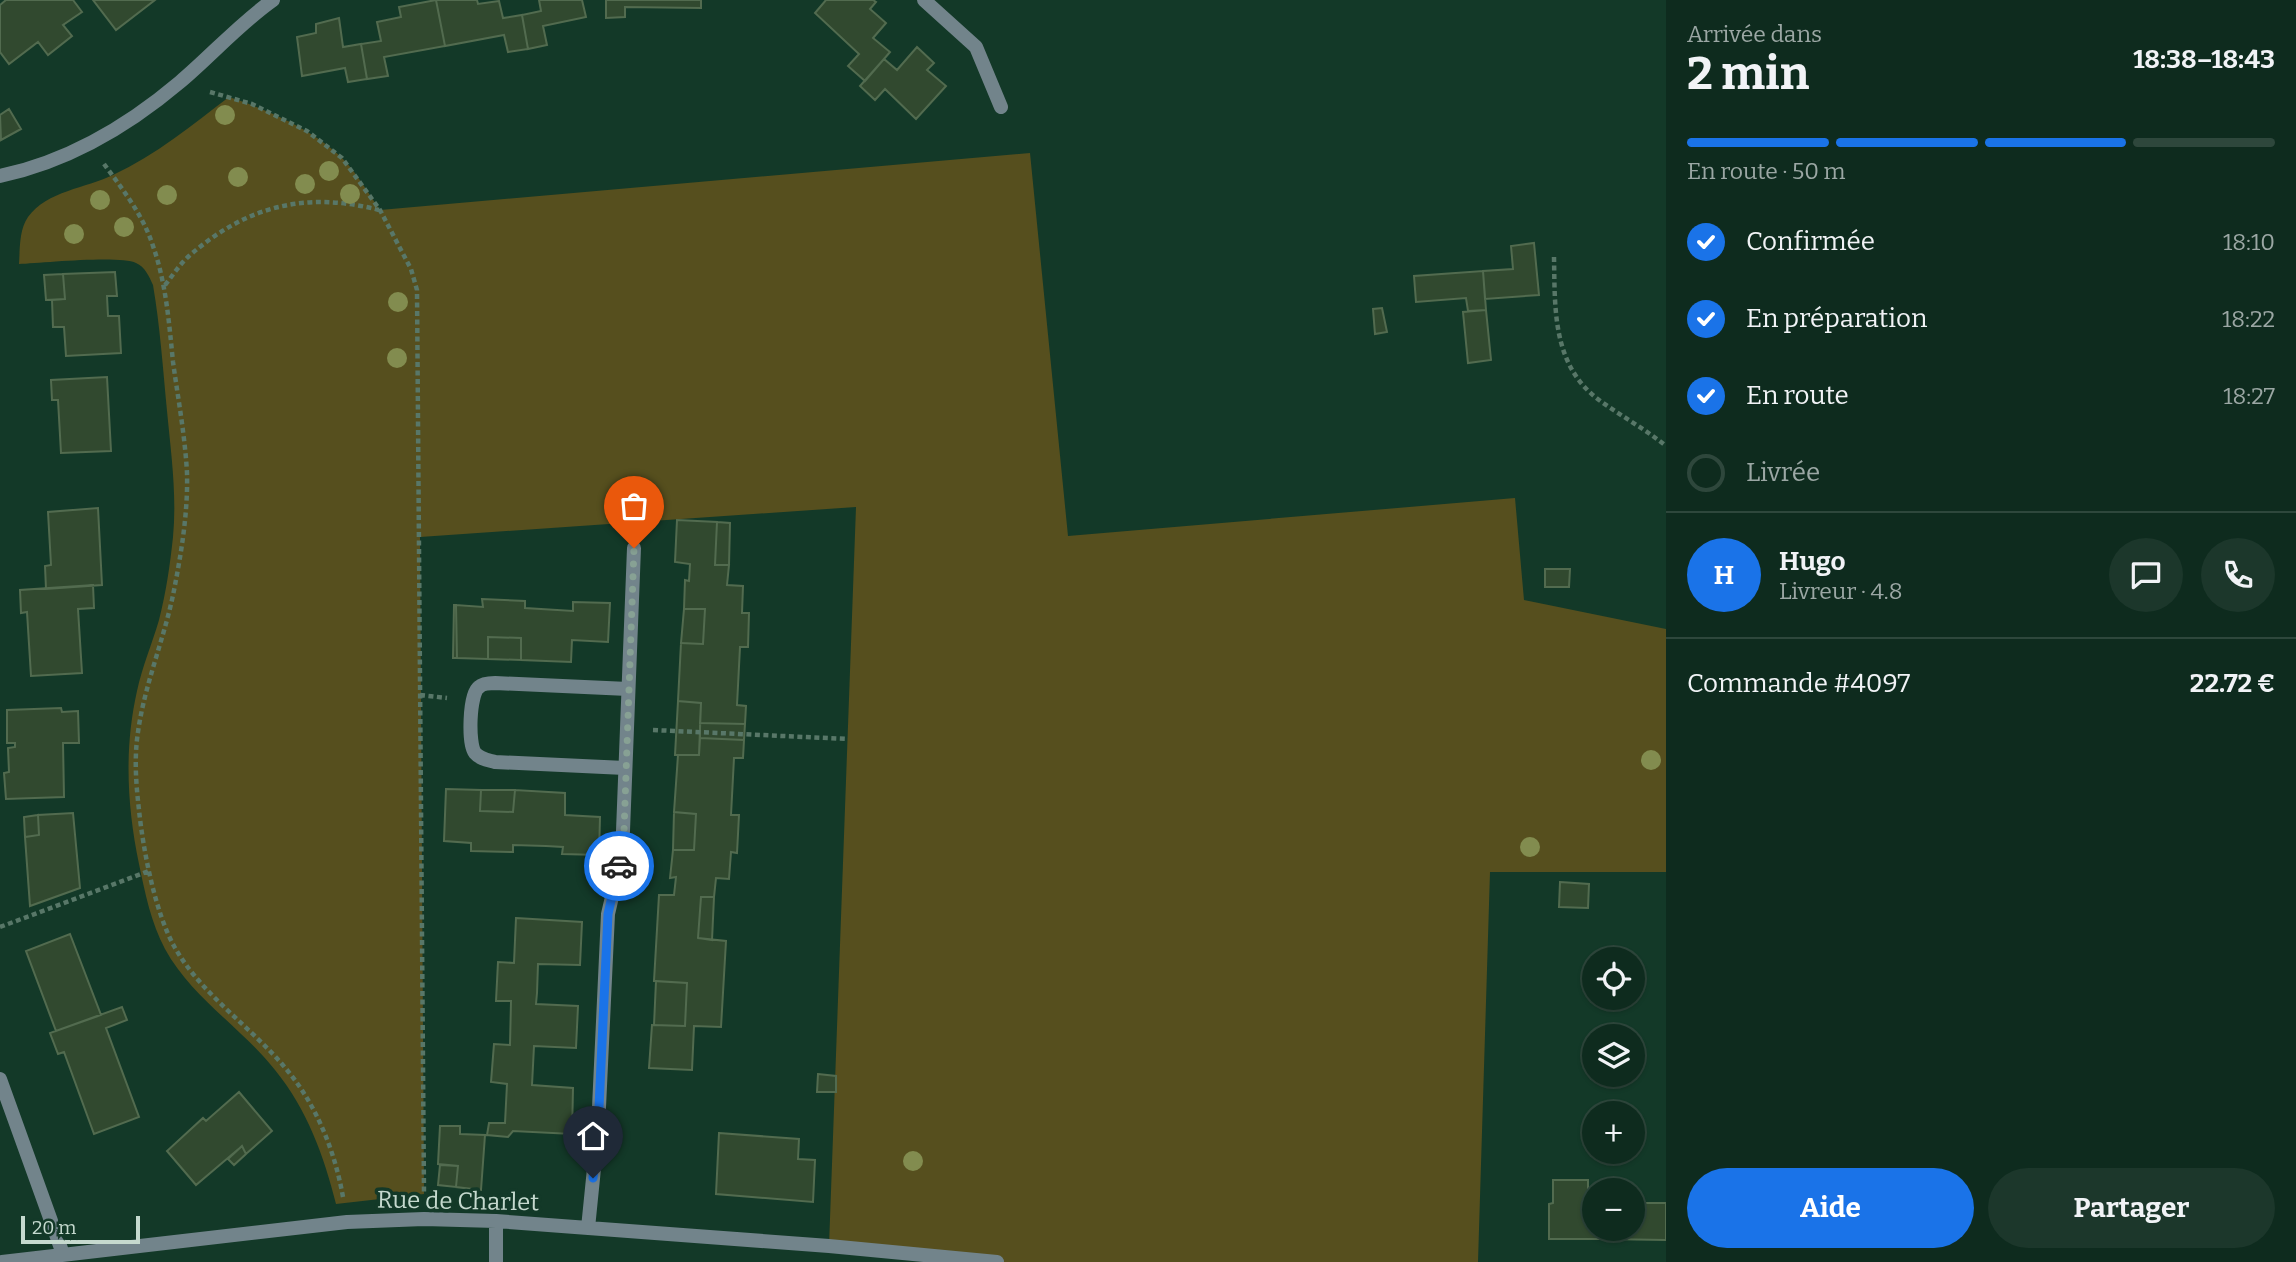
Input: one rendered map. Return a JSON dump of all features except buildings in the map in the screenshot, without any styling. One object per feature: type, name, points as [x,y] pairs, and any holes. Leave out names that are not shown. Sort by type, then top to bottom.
[{"type":"street","points":[[0,176],[25,170],[90,144],[120,126],[179,83],[256,12],[273,0]]},
{"type":"street","points":[[924,0],[976,47],[1002,107]]},
{"type":"street","points":[[587,1228],[598,1129],[608,914],[624,831],[634,548]]},
{"type":"street","points":[[625,768],[484,760],[476,755],[472,748],[472,701],[478,687],[495,683],[628,689]]},
{"type":"street","points":[[0,1079],[64,1254]]},
{"type":"street","name":"Rue de Charlet","points":[[2,1262],[64,1254],[86,1257],[347,1222],[424,1219],[496,1221],[830,1246],[997,1262]]},
{"type":"street","points":[[496,1221],[496,1262]]},
{"type":"path","points":[[179,83],[252,104],[307,131],[342,158],[380,210],[411,269],[417,290],[424,1219]]},
{"type":"path","points":[[90,144],[142,219],[153,244],[164,286],[187,474],[184,529],[175,586],[137,733],[135,776],[149,871],[173,945],[197,978],[287,1070],[308,1102],[338,1168],[347,1222]]},
{"type":"path","points":[[164,286],[187,257],[215,236],[245,218],[279,205],[319,201],[352,203],[380,210]]},
{"type":"path","points":[[1555,257],[1555,309],[1561,347],[1576,379],[1597,398],[1666,446]]},
{"type":"path","points":[[676,731],[848,739]]},
{"type":"path","points":[[0,927],[149,871]]},
{"type":"shaded area","points":[[229,97],[289,122],[318,138],[353,170],[380,210],[1030,153],[1068,536],[1515,498],[1524,600],[1666,629],[1666,872],[1490,872],[1478,1262],[997,1262],[829,1246],[856,507],[420,537],[424,1194],[336,1204],[313,1134],[286,1085],[248,1040],[189,983],[165,949],[152,918],[139,864],[130,799],[130,734],[139,682],[164,600],[174,521],[172,458],[153,285],[142,267],[127,261],[19,264],[23,228],[36,208],[56,196],[113,175],[144,158]]},
{"type":"way so far","points":[[619,866],[624,831],[634,548]]},
{"type":"route","points":[[593,1178],[598,1129],[608,914],[619,866]]}]
